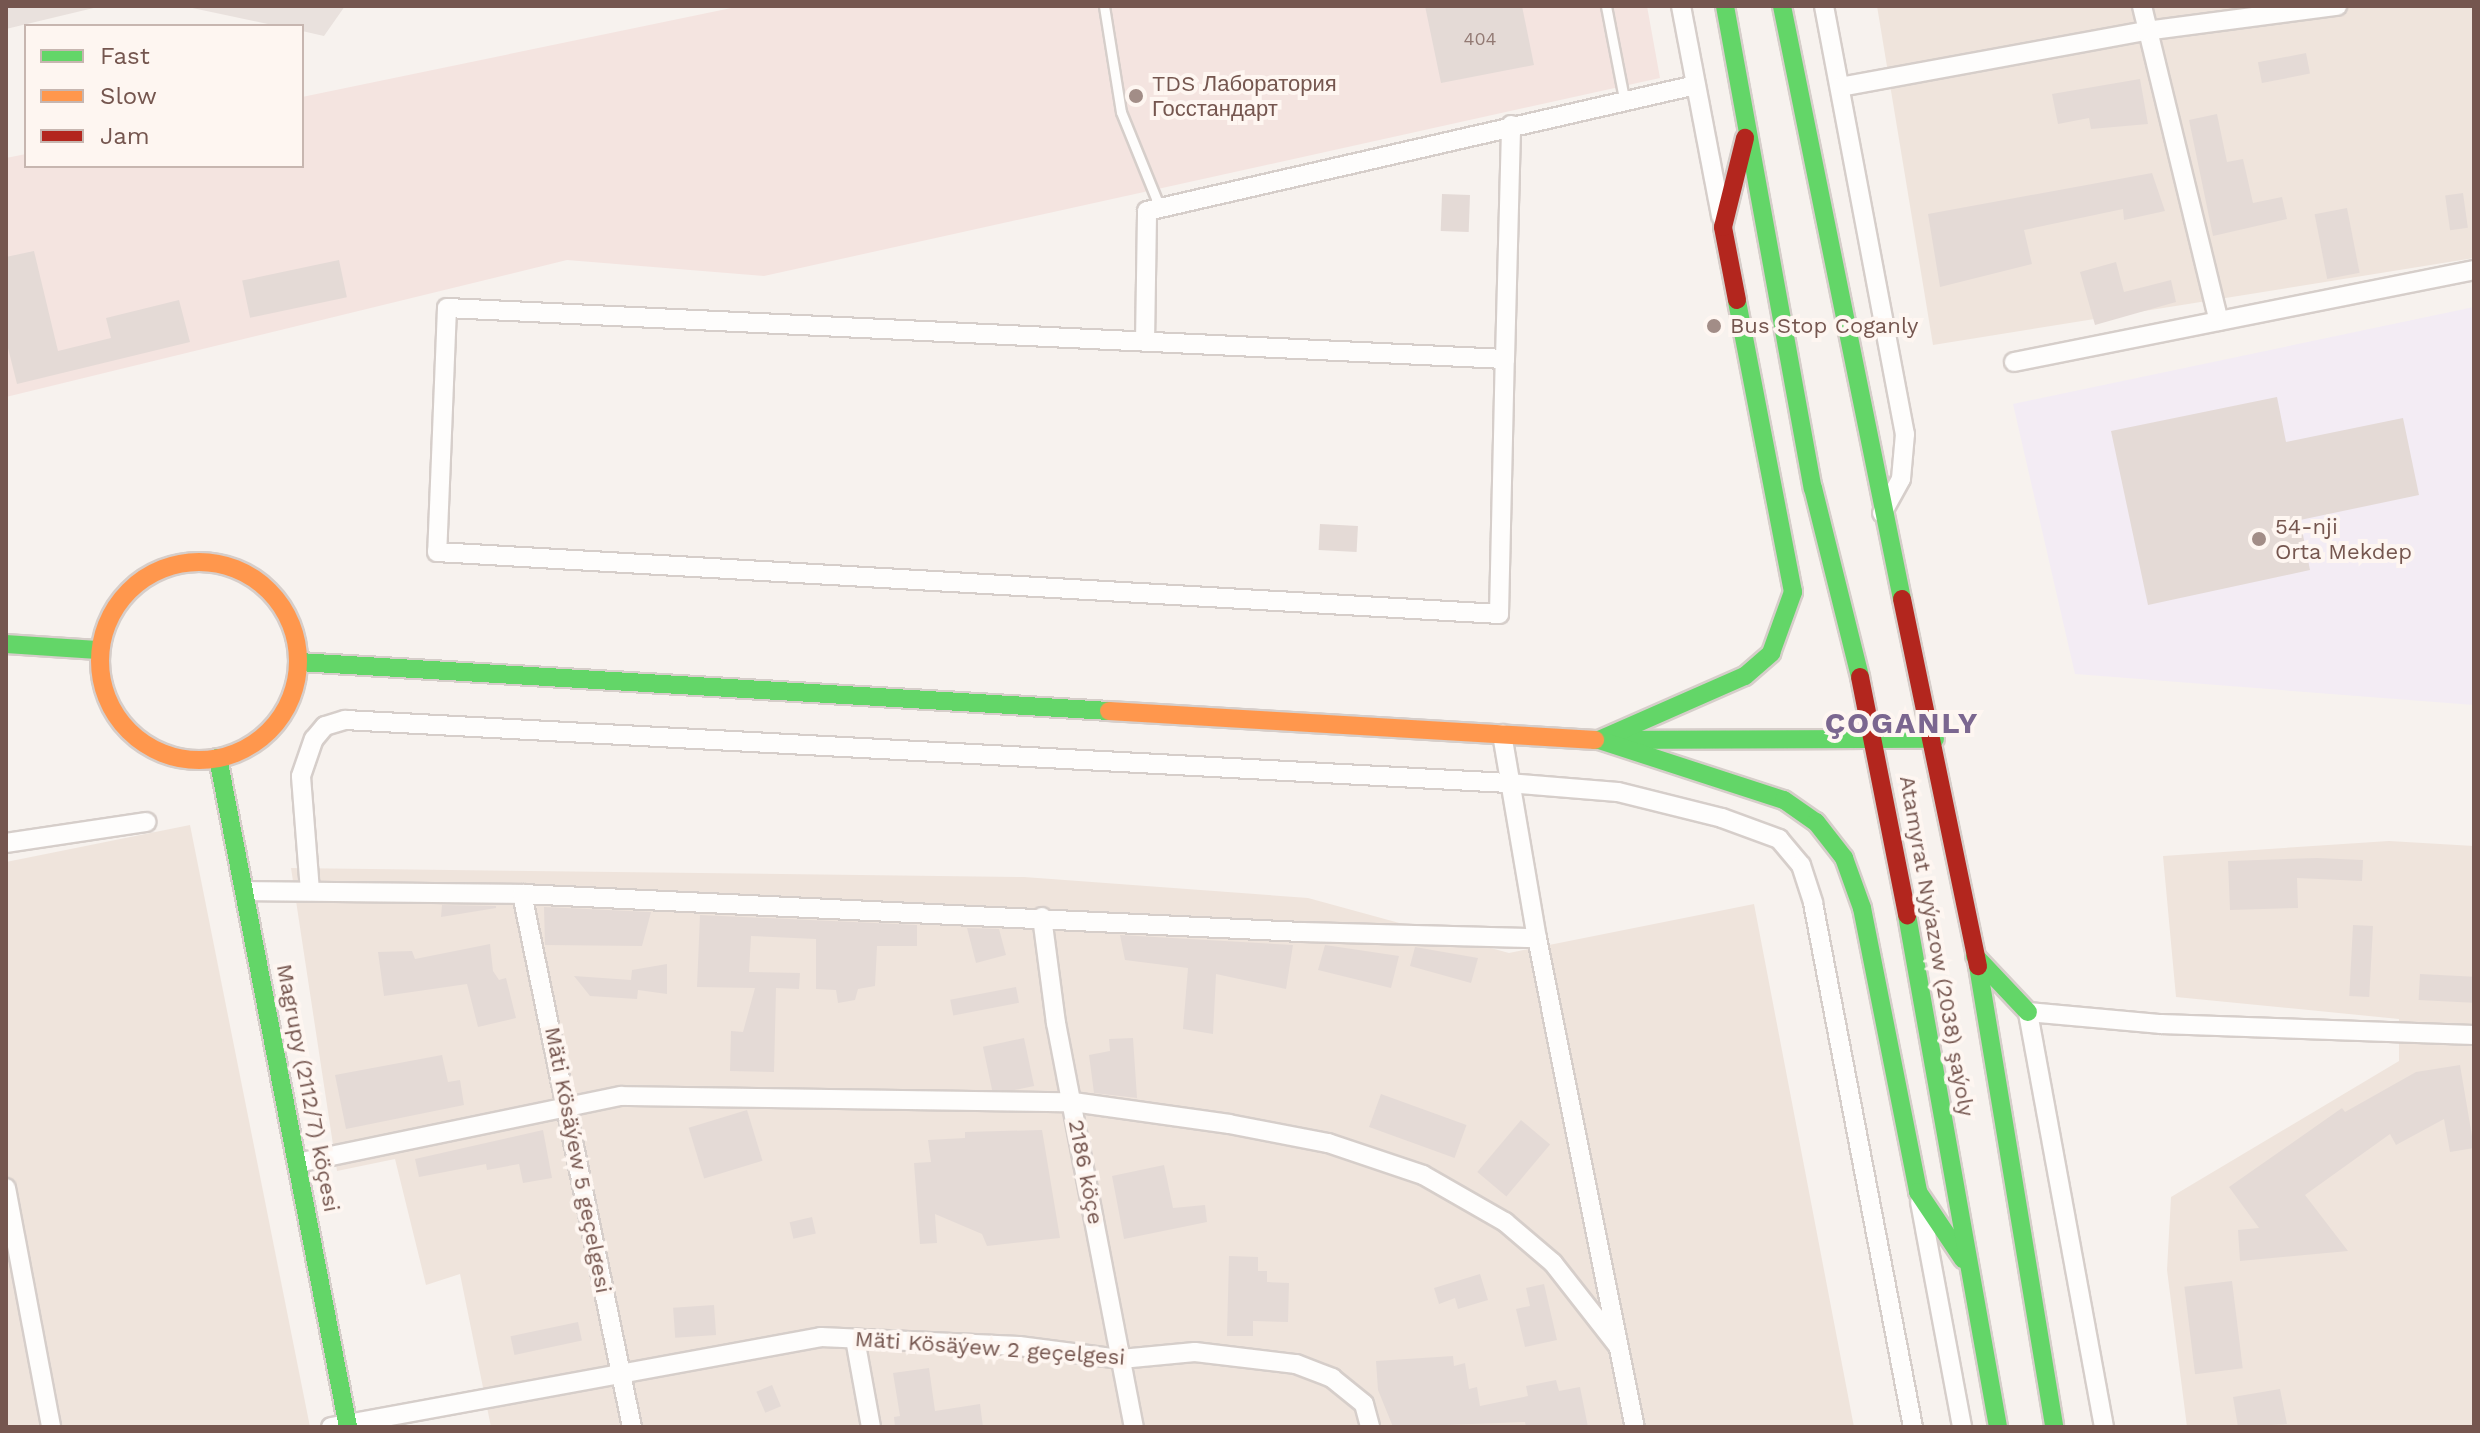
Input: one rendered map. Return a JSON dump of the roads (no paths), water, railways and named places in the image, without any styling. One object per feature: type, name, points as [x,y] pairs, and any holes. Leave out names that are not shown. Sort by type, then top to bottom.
[{"type":"main road","name":"Atamyrat Nyýazow (2038) şaýoly","points":[[1725,6],[1813,488],[1876,743],[1998,1427]]},
{"type":"main road","name":"Atamyrat Nyýazow (2038) şaýoly","points":[[1782,6],[1882,513],[1935,739],[1975,956],[2054,1427]]},
{"type":"main road","points":[[1599,740],[1722,688],[1771,653],[1793,592],[1723,227],[1748,125]]},
{"type":"main road","points":[[1760,423],[1813,488]]},
{"type":"main road","points":[[188,562],[222,564],[253,577],[278,600],[294,629],[299,662],[293,695],[276,725],[250,746],[218,758],[172,755],[132,734],[112,710],[101,680],[100,650],[109,617],[138,584],[156,571],[188,562]]},
{"type":"main road","points":[[6,644],[100,650]]},
{"type":"main road","points":[[299,662],[1599,740],[1876,743],[1935,739]]},
{"type":"main road","points":[[1599,740],[1746,785],[1784,800],[1816,822],[1844,858],[1862,908],[1918,1192],[1970,1270]]},
{"type":"main road","name":"Magrupy (2112/7) köçesi","points":[[218,758],[297,1163],[342,1426]]},
{"type":"main road","points":[[1888,1040],[1910,931]]},
{"type":"main road","points":[[1975,956],[2028,1012]]},
{"type":"street","points":[[1681,6],[1723,227]]},
{"type":"street","points":[[1824,6],[1905,434],[1901,479],[1882,513]]},
{"type":"street","points":[[2142,6],[2219,321]]},
{"type":"street","points":[[1840,87],[2146,31],[2337,6]]},
{"type":"street","points":[[1145,342],[1147,211],[1624,99],[1696,85]]},
{"type":"street","points":[[1505,359],[447,308],[437,552],[1499,614],[1511,125]]},
{"type":"street","points":[[2014,362],[2474,270]]},
{"type":"street","points":[[310,891],[301,776],[314,739],[325,726],[345,720],[1508,783],[1618,792],[1722,818],[1779,839],[1801,865],[1813,903],[1913,1427]]},
{"type":"street","points":[[1502,734],[1537,938],[1635,1427]]},
{"type":"street","points":[[6,843],[146,822]]},
{"type":"street","points":[[246,891],[522,894],[1537,938]]},
{"type":"street","name":"Mäti Kösäýew 5 geçelgesi","points":[[522,894],[632,1427]]},
{"type":"street","name":"2186 köçe","points":[[1042,917],[1134,1427]]},
{"type":"street","points":[[2104,1427],[2028,1012],[2161,1024],[2474,1035]]},
{"type":"street","points":[[297,1163],[567,1103],[621,1096],[742,1094],[933,1103],[1073,1102],[1328,1143],[1423,1175],[1505,1222],[1553,1263],[1620,1349]]},
{"type":"street","points":[[6,1188],[51,1427]]},
{"type":"street","points":[[1918,1192],[1962,1427]]},
{"type":"street","name":"Mäti Kösäýew 2 geçelgesi","points":[[342,1426],[821,1337],[1019,1346],[1121,1359],[1195,1352],[1296,1364],[1332,1378],[1364,1404],[1370,1427]]},
{"type":"street","points":[[855,1339],[871,1427]]},
{"type":"lane","points":[[1104,6],[1121,112],[1160,208]]},
{"type":"lane","points":[[1606,6],[1624,99]]},
{"type":"place","name":"TDS Лаборатория Госстандарт","points":[[1136,96]]},
{"type":"place","name":"Bus Stop Coganly","points":[[1714,326]]},
{"type":"place","name":"54-nji Orta Mekdep","points":[[2259,539]]},
{"type":"district","name":"ÇOGANLY","points":[[1902,723]]}]
